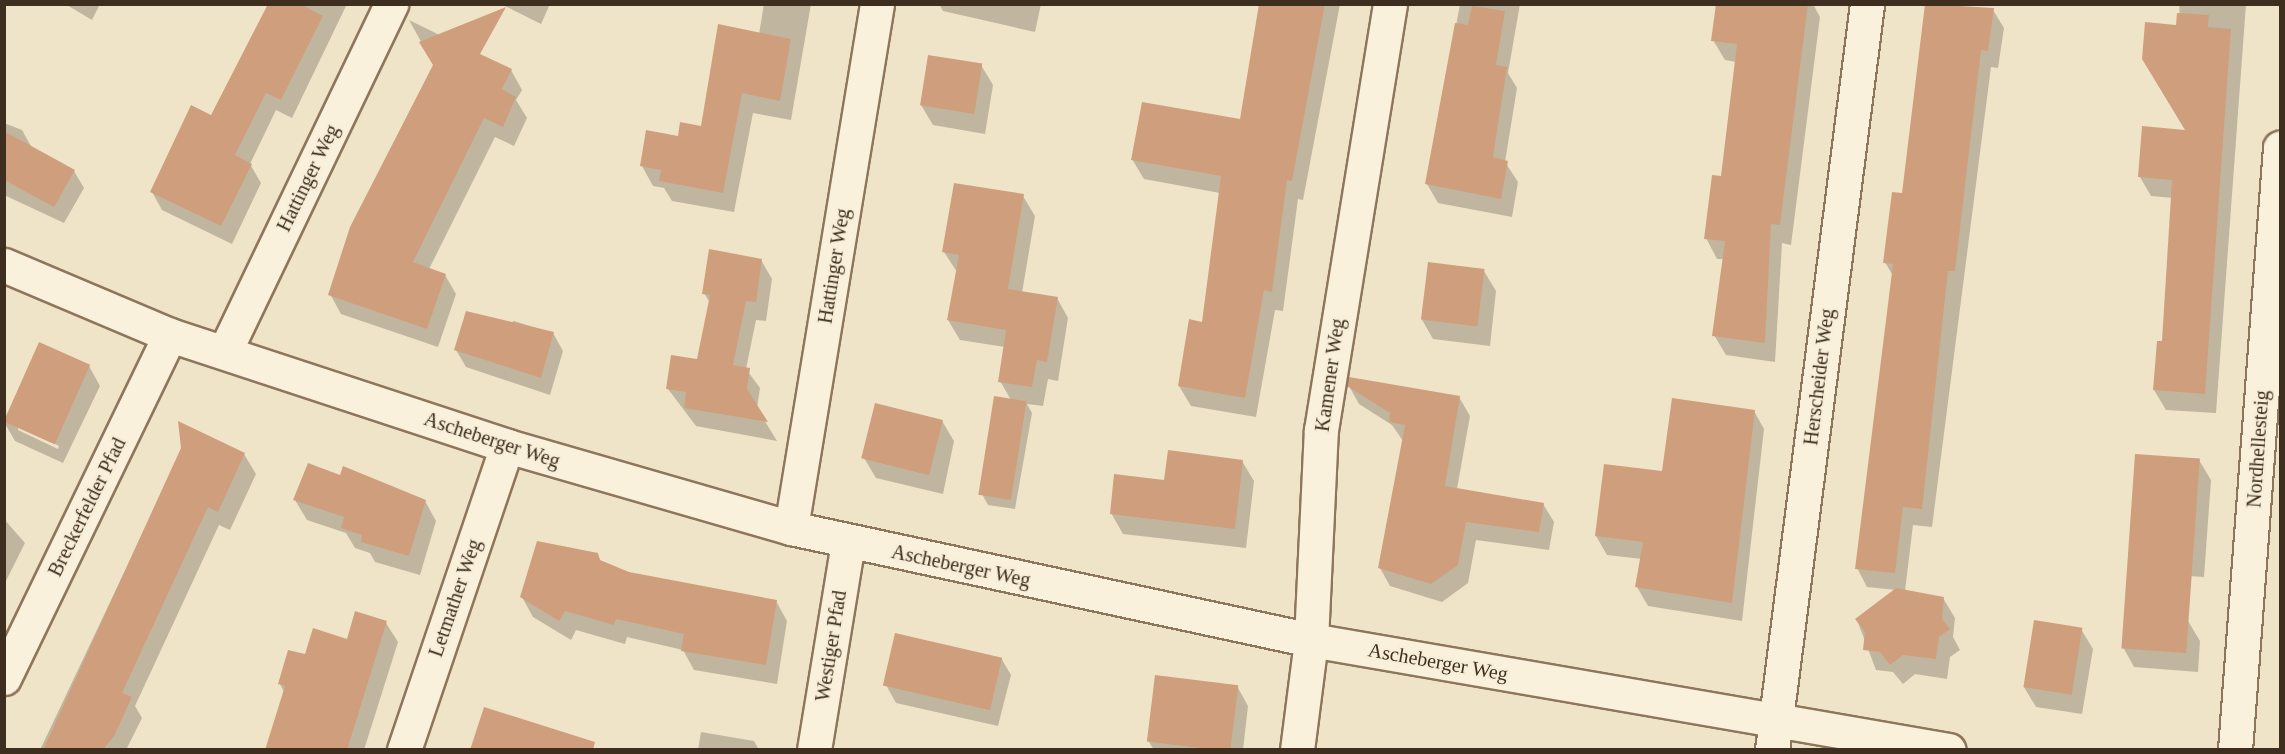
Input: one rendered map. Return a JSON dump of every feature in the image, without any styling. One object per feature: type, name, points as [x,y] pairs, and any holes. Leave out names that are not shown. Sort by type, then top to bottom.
[{"type":"street","name":"Hattinger Weg","points":[[225,351],[391,4]]},
{"type":"street","name":"Hattinger Weg","points":[[791,528],[877,4]]},
{"type":"street","name":"Kamener Weg","points":[[1297,750],[1311,640],[1321,430],[1390,4]]},
{"type":"street","name":"Herscheider Weg","points":[[1773,735],[1867,4]]},
{"type":"street","name":"Nordhellesteig","points":[[2235,750],[2280,148]]},
{"type":"street","name":"Ascheberger Weg","points":[[4,265],[170,335],[225,351],[507,446],[791,528],[1311,640],[1773,735],[1949,750]]},
{"type":"street","name":"Breckerfelder Pfad","points":[[4,678],[170,335]]},
{"type":"street","name":"Letmather Weg","points":[[404,750],[507,446]]},
{"type":"street","name":"Westiger Pfad","points":[[814,750],[848,542]]},
{"type":"building","points":[[268,4],[300,4],[323,16],[281,100],[266,93],[235,155],[252,164],[221,226],[150,192],[191,105],[211,115]]},
{"type":"building","points":[[1259,4],[1325,4],[1292,181],[1287,180],[1272,292],[1264,290],[1245,398],[1178,386],[1189,319],[1202,322],[1221,176],[1131,160],[1142,102],[1240,119]]},
{"type":"building","points":[[1716,4],[1808,4],[1780,225],[1771,224],[1765,343],[1712,336],[1725,241],[1704,239],[1712,175],[1721,176],[1737,44],[1711,41]]},
{"type":"building","points":[[1925,4],[1994,8],[1988,51],[1981,50],[1955,271],[1948,271],[1922,509],[1903,507],[1895,573],[1855,569],[1893,264],[1883,263],[1892,192],[1902,193]]},
{"type":"building","points":[[1472,6],[1505,11],[1496,65],[1507,67],[1493,157],[1508,161],[1501,199],[1425,184],[1455,23],[1468,25]]},
{"type":"building","points":[[506,7],[480,54],[512,69],[502,89],[516,97],[503,127],[484,118],[413,262],[446,274],[427,329],[328,295],[350,227],[433,65],[419,42]]},
{"type":"building","points":[[2177,13],[2209,15],[2208,27],[2231,29],[2205,394],[2153,390],[2157,341],[2162,341],[2172,180],[2138,177],[2142,126],[2185,130],[2142,59],[2145,22],[2176,25]]},
{"type":"building","points":[[718,24],[791,39],[780,101],[742,93],[723,193],[659,181],[661,170],[640,166],[646,130],[678,136],[680,122],[701,126]]},
{"type":"building","points":[[928,55],[982,64],[974,114],[920,105]]},
{"type":"building","points":[[4,131],[75,170],[54,207],[4,180]]},
{"type":"building","points":[[954,183],[1024,194],[1008,289],[1058,297],[1047,362],[1037,360],[1032,387],[998,382],[1006,330],[947,320],[959,255],[942,252]]},
{"type":"building","points":[[709,249],[762,259],[756,302],[746,301],[733,365],[750,368],[747,389],[768,422],[684,408],[686,392],[666,389],[671,355],[697,359],[710,295],[702,294]]},
{"type":"building","points":[[1428,262],[1485,269],[1478,327],[1421,320]]},
{"type":"building","points":[[466,311],[554,332],[541,378],[454,350]]},
{"type":"building","points":[[39,342],[90,365],[55,444],[4,422]]},
{"type":"building","points":[[1349,377],[1460,396],[1445,486],[1544,503],[1539,532],[1466,522],[1458,565],[1431,584],[1378,568],[1405,425],[1389,422],[1390,413],[1347,386]]},
{"type":"building","points":[[994,396],[1027,401],[1011,500],[978,495]]},
{"type":"building","points":[[1672,398],[1755,410],[1732,603],[1635,587],[1643,542],[1595,536],[1604,464],[1662,471]]},
{"type":"building","points":[[875,403],[943,420],[929,475],[861,458]]},
{"type":"building","points":[[178,421],[245,453],[218,512],[208,507],[122,693],[132,697],[114,736],[103,750],[43,750],[181,448]]},
{"type":"building","points":[[1168,450],[1243,460],[1235,529],[1110,514],[1114,474],[1164,480]]},
{"type":"building","points":[[2135,454],[2200,459],[2186,653],[2121,649]]},
{"type":"building","points":[[308,463],[340,475],[343,466],[426,500],[409,556],[361,542],[362,535],[341,528],[344,517],[293,500]]},
{"type":"building","points":[[537,541],[598,553],[600,560],[629,572],[777,600],[766,665],[681,651],[684,634],[616,619],[614,625],[565,611],[559,621],[520,597]]},
{"type":"building","points":[[1896,588],[1944,597],[1942,619],[1950,629],[1939,637],[1936,659],[1903,655],[1890,665],[1880,652],[1863,650],[1865,632],[1855,619]]},
{"type":"building","points":[[355,611],[387,621],[347,750],[265,750],[285,686],[278,684],[288,650],[305,654],[313,628],[347,639]]},
{"type":"building","points":[[2034,620],[2082,628],[2072,695],[2023,687]]},
{"type":"building","points":[[895,633],[1002,658],[990,710],[883,686]]},
{"type":"building","points":[[1155,675],[1238,685],[1230,750],[1147,742]]},
{"type":"building","points":[[484,707],[595,742],[593,750],[470,750]]}]
